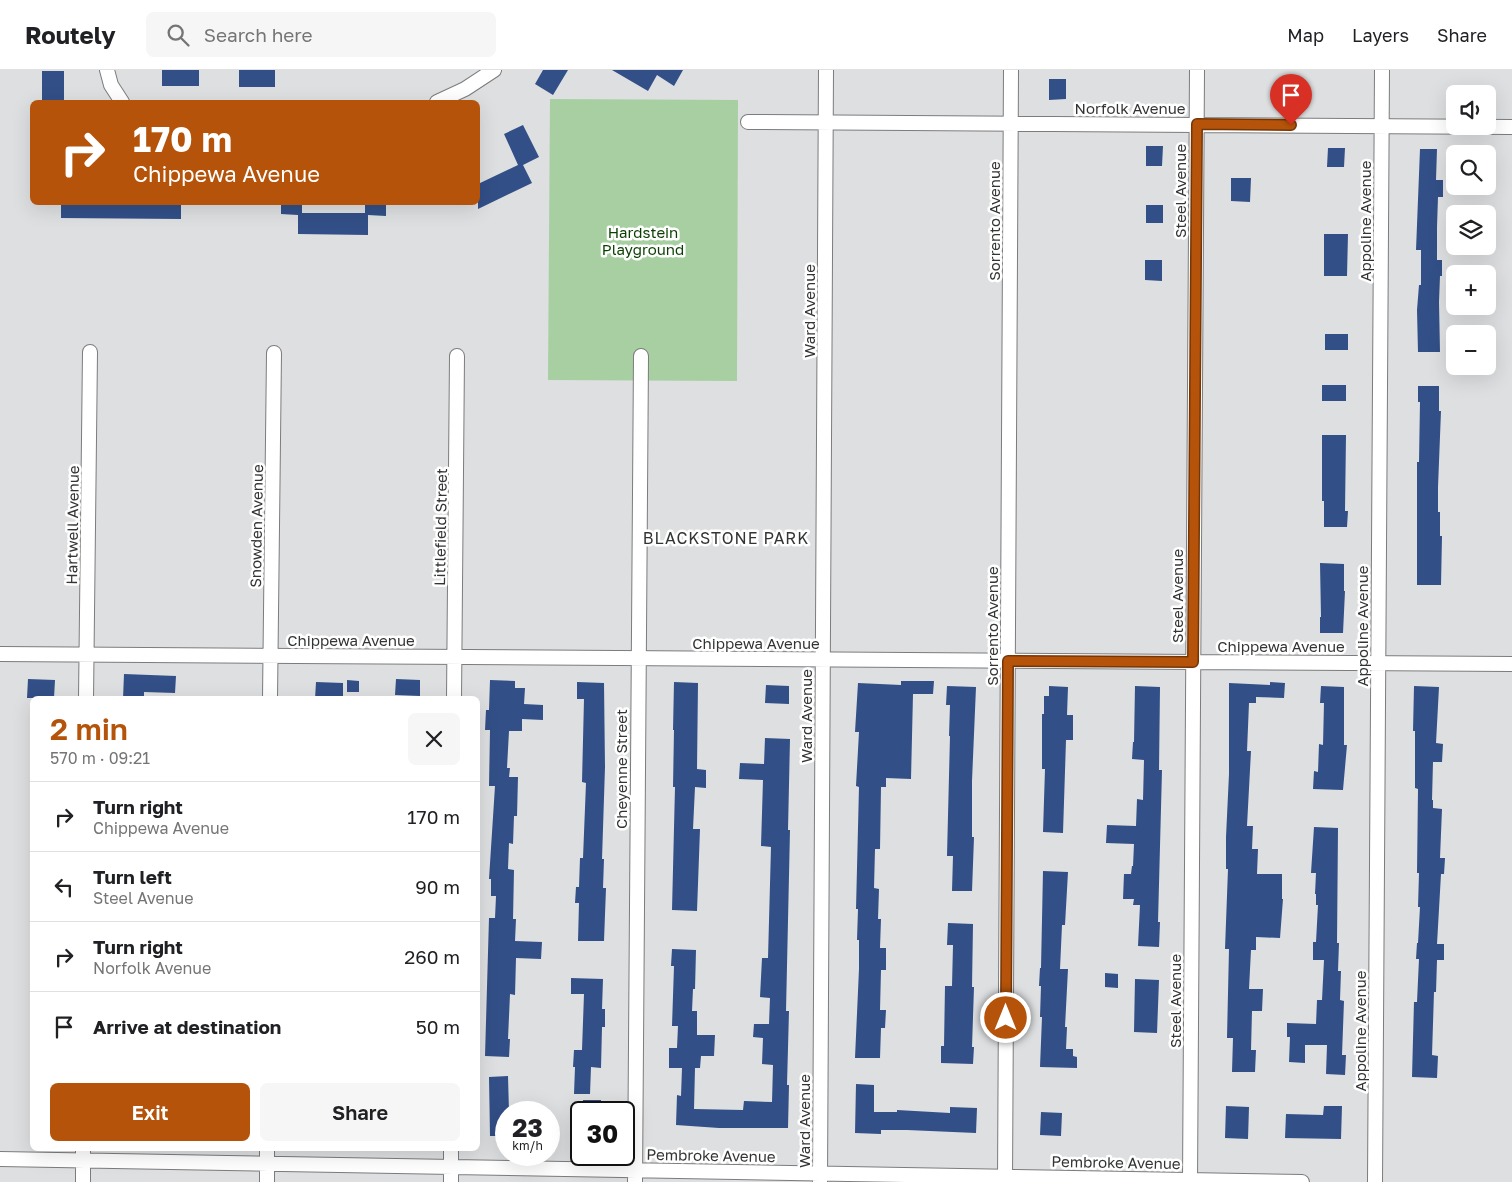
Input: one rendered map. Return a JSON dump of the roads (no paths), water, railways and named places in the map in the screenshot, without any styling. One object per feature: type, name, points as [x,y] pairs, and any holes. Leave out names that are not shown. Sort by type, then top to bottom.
[{"type":"street","points":[[107,70],[110,85],[121,100]]},
{"type":"street","points":[[440,100],[465,89],[494,70]]},
{"type":"street","name":"Ward Avenue","points":[[820,1178],[826,70]]},
{"type":"street","name":"Sorrento Avenue","points":[[1005,1180],[1012,70]]},
{"type":"street","name":"Steel Avenue","points":[[1190,1181],[1197,70]]},
{"type":"street","name":"Appoline Avenue","points":[[1375,1182],[1382,70]]},
{"type":"street","name":"Norfolk Avenue","points":[[748,122],[1512,127]]},
{"type":"street","name":"Hartwell Avenue","points":[[86,696],[90,352]]},
{"type":"street","name":"Snowden Avenue","points":[[270,696],[274,353]]},
{"type":"street","name":"Littlefield Street","points":[[454,696],[457,356]]},
{"type":"street","name":"Cheyenne Street","points":[[635,1176],[641,356]]},
{"type":"street","name":"Chippewa Avenue","points":[[0,654],[1512,664]]},
{"type":"street","points":[[267,1151],[267,1182]]},
{"type":"street","points":[[451,1151],[451,1182]]},
{"type":"street","points":[[83,1154],[83,1182]]},
{"type":"street","name":"Pembroke Avenue","points":[[0,1159],[83,1154],[267,1163],[451,1167],[635,1176],[1302,1182]]},
{"type":"district","name":"BLACKSTONE PARK","points":[[726,538]]},
{"type":"park label","name":"Hardstein Playground","points":[[643,240]]}]
